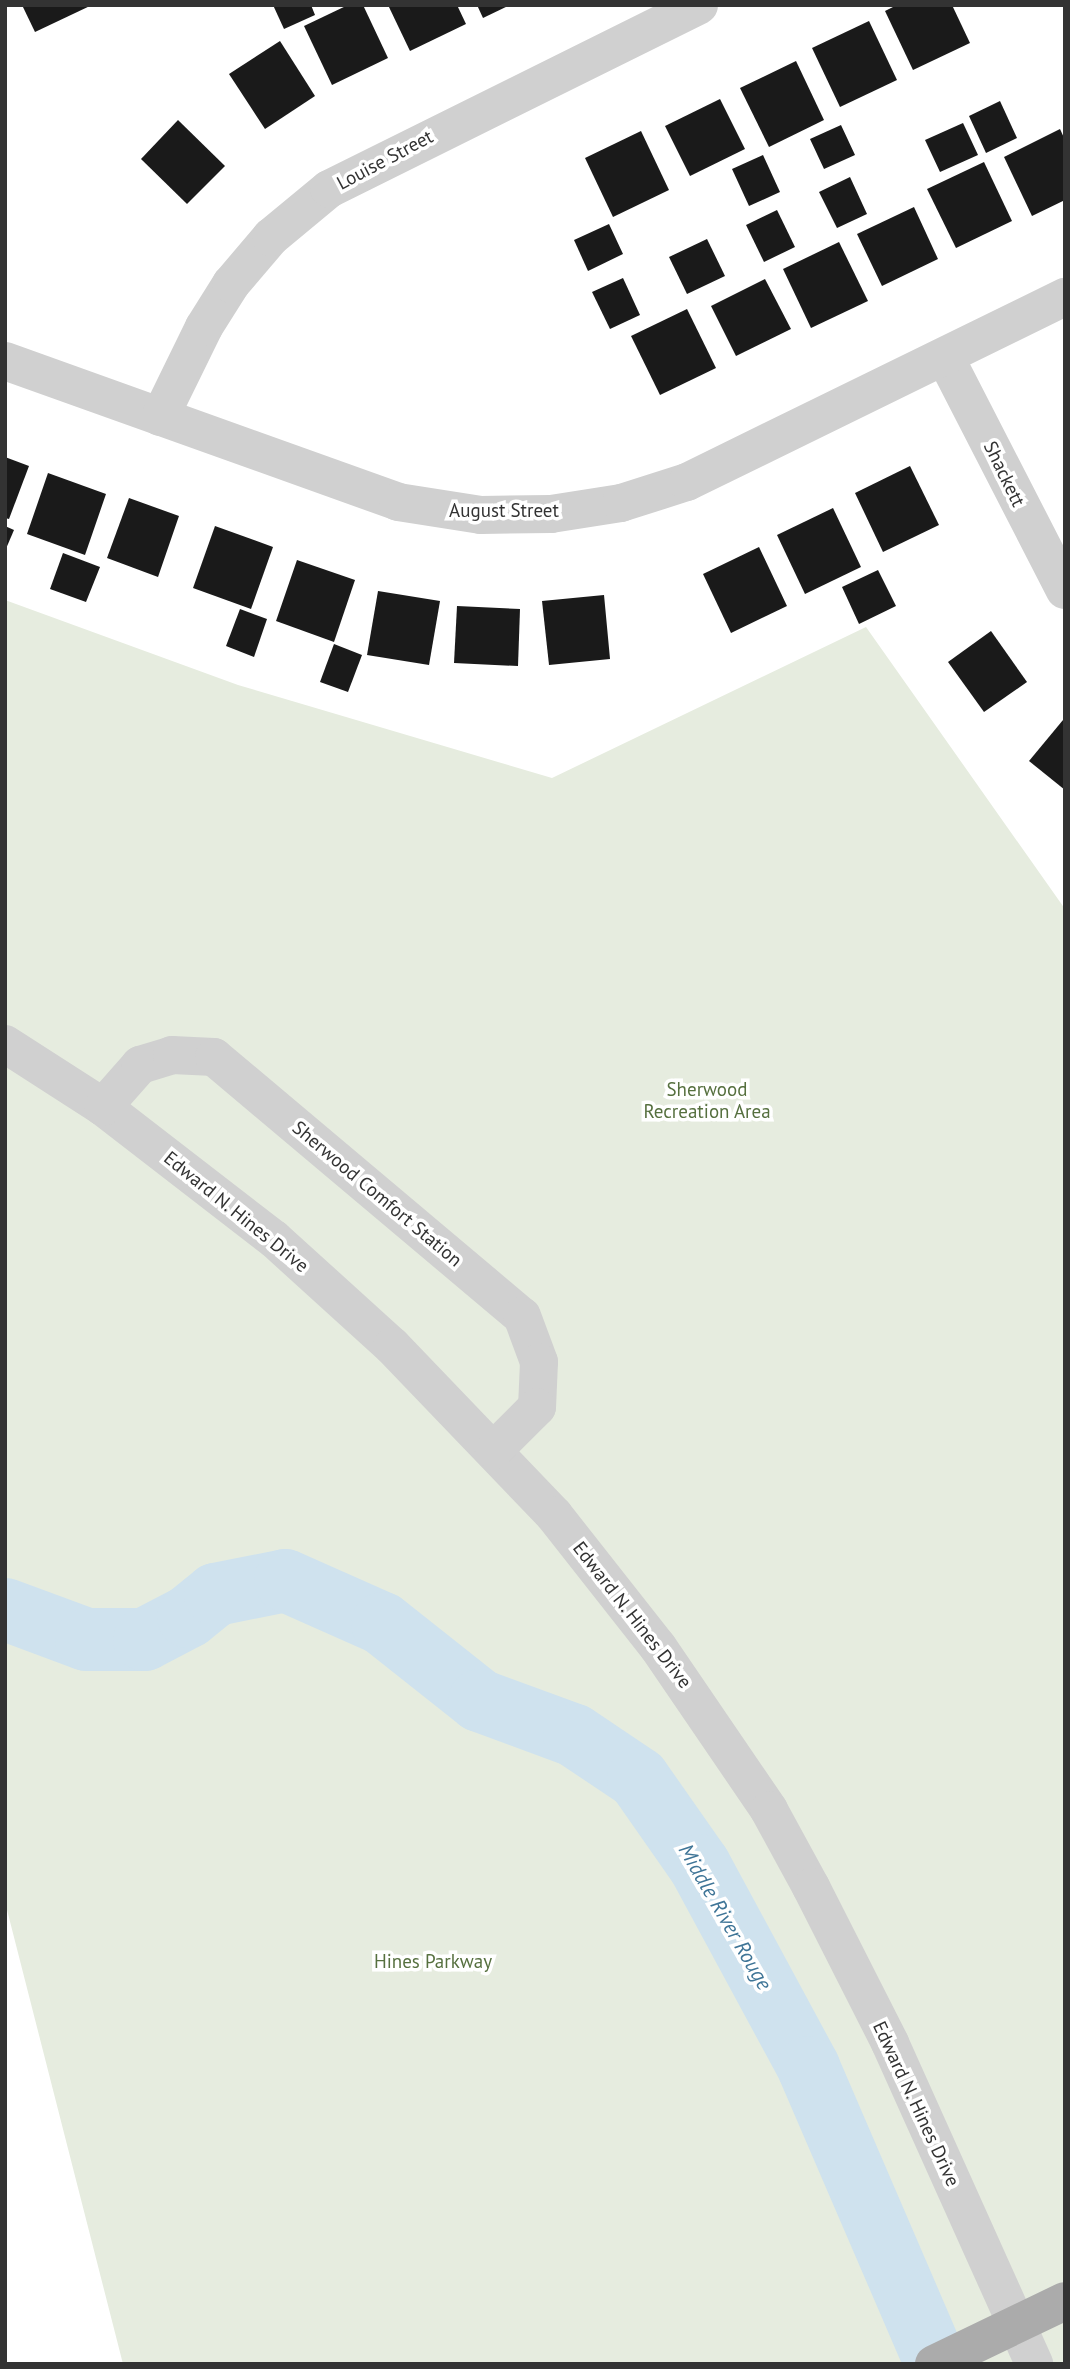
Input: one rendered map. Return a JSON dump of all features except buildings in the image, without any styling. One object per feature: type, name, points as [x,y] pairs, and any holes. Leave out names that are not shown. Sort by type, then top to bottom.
[{"type":"main road","points":[[934,2364],[1065,2301]]},
{"type":"street","name":"Louise Street","points":[[160,417],[204,327],[231,284],[271,237],[329,188],[699,5]]},
{"type":"street","name":"August Street","points":[[5,361],[398,502],[481,514],[551,514],[621,503],[687,482],[1065,297]]},
{"type":"street","name":"Shackett","points":[[945,357],[1065,590]]},
{"type":"street","name":"Edward N. Hines Drive","points":[[5,1044],[103,1107],[274,1239],[392,1346],[554,1515],[658,1647],[769,1810],[890,2043],[1034,2364]]},
{"type":"street","name":"Sherwood Comfort Station","points":[[103,1107],[140,1065],[172,1055],[214,1057],[522,1315],[539,1362],[537,1407],[494,1450]]},
{"type":"green space","points":[[5,600],[238,685],[552,778],[866,627],[1065,909],[1065,2364],[123,2364],[5,1902]]},
{"type":"waterway","name":"Middle River Rouge","points":[[5,1609],[86,1639],[144,1639],[188,1616],[215,1594],[285,1580],[382,1623],[479,1700],[574,1735],[638,1778],[699,1865],[808,2067],[936,2364]]},
{"type":"park label","name":"Sherwood Recreation Area","points":[[707,1101]]},
{"type":"park label","name":"Hines Parkway","points":[[433,1962]]}]
